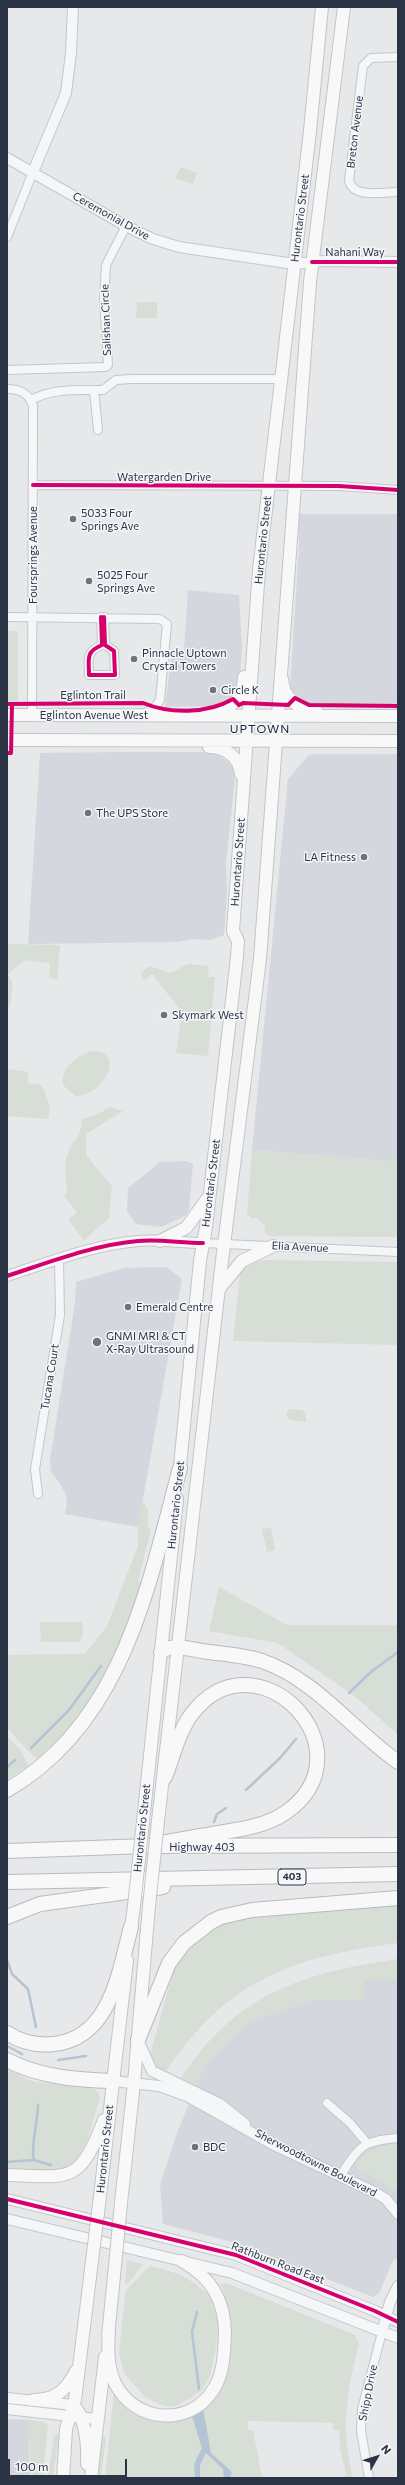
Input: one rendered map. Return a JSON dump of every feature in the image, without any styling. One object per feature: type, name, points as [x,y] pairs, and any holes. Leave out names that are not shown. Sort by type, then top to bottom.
[{"type":"highway","points":[[7,1790],[50,1760],[68,1742],[90,1715],[108,1686],[130,1639],[143,1603],[180,1468]]},
{"type":"highway","points":[[161,1652],[170,1648],[178,1648],[250,1658],[284,1670],[317,1693],[398,1762]]},
{"type":"highway","points":[[147,1846],[250,1827],[284,1814],[300,1800],[312,1781],[316,1760],[314,1737],[307,1721],[299,1709],[282,1695],[256,1687],[229,1689],[207,1699],[190,1716],[165,1777]]},
{"type":"highway","name":"Highway 403","points":[[7,1851],[147,1846],[398,1845]]},
{"type":"highway","name":"403","points":[[7,1882],[398,1874]]},
{"type":"highway","points":[[7,1917],[40,1904],[165,1887],[186,1879]]},
{"type":"highway","points":[[138,2040],[169,1963],[184,1943],[211,1922],[221,1917],[252,1910],[398,1898]]},
{"type":"highway","points":[[7,2033],[30,2043],[51,2044],[70,2040],[89,2029],[98,2020],[112,1994],[131,1927]]},
{"type":"highway","points":[[7,2060],[26,2068],[52,2075],[113,2081]]},
{"type":"main road","name":"Hurontario Street","points":[[63,2478],[66,2429],[74,2412],[134,1906],[203,1243],[238,957],[238,941],[233,931],[259,570],[310,131],[322,7]]},
{"type":"main road","name":"Hurontario Street","points":[[91,2478],[109,2329],[134,2083],[149,1906],[158,1821],[165,1777],[178,1648],[219,1288],[260,959],[281,655],[312,262],[344,7]]},
{"type":"main road","points":[[281,655],[282,685],[295,704],[301,708],[312,710],[340,710],[352,716]]},
{"type":"main road","points":[[204,715],[227,709],[236,702],[242,694],[245,671],[253,661]]},
{"type":"main road","name":"Eglinton Avenue West","points":[[7,715],[398,716]]},
{"type":"main road","points":[[7,740],[398,742]]},
{"type":"main road","points":[[171,741],[180,747],[216,747],[228,752],[239,762],[242,796]]},
{"type":"main road","points":[[160,1241],[186,1228],[208,1198]]},
{"type":"main road","points":[[219,1288],[242,1260],[272,1246]]},
{"type":"main road","points":[[7,2175],[51,2178],[68,2174],[78,2167],[93,2147],[110,2104]]},
{"type":"main road","points":[[109,2329],[108,2347],[111,2373],[117,2387],[130,2404],[150,2414],[169,2416],[188,2412],[206,2399],[214,2389],[221,2371],[224,2348],[223,2308],[220,2298],[210,2282],[193,2267],[182,2261]]},
{"type":"main road","points":[[33,2400],[47,2400],[60,2393],[69,2383],[80,2362]]},
{"type":"main road","points":[[74,2412],[87,2452],[86,2478]]},
{"type":"street","points":[[7,237],[66,93],[71,53],[73,7]]},
{"type":"street","name":"Breton Avenue","points":[[398,57],[371,58],[363,66],[348,180],[352,188],[359,192],[398,192]]},
{"type":"street","name":"Ceremonial Drive","points":[[7,158],[34,172],[126,226],[153,239],[179,247],[294,264],[312,262]]},
{"type":"street","name":"Salishan Circle","points":[[7,370],[106,368],[108,365],[104,298],[106,265],[126,226]]},
{"type":"street","name":"Nahani Way","points":[[312,262],[398,262]]},
{"type":"street","points":[[7,389],[21,391],[30,399],[45,393],[60,390],[103,390],[116,380],[281,379]]},
{"type":"street","points":[[94,390],[98,430]]},
{"type":"street","name":"Foursprings Avenue","points":[[30,399],[33,485],[32,715]]},
{"type":"street","name":"Watergarden Drive","points":[[33,485],[269,487],[339,486],[398,490]]},
{"type":"street","points":[[7,617],[153,618],[167,624],[160,700],[151,710],[139,715]]},
{"type":"street","points":[[103,617],[105,645],[114,651],[115,675],[89,675],[89,655],[92,649],[102,645],[103,617]]},
{"type":"street","points":[[7,1276],[59,1259],[118,1244],[160,1241],[203,1243]]},
{"type":"street","name":"Elia Avenue","points":[[203,1243],[398,1252]]},
{"type":"street","name":"Tucana Court","points":[[38,1494],[36,1469],[60,1315],[59,1259]]},
{"type":"street","name":"Sherwoodtowne Boulevard","points":[[138,2040],[148,2066],[160,2082]]},
{"type":"street","name":"Sherwoodtowne Boulevard","points":[[113,2081],[134,2083],[160,2082],[178,2087],[220,2104],[240,2119],[250,2130],[272,2144],[341,2175],[386,2200],[398,2214]]},
{"type":"street","points":[[327,2103],[350,2123],[367,2143]]},
{"type":"street","points":[[341,2175],[354,2155],[367,2143],[398,2138]]},
{"type":"street","name":"Rathburn Road East","points":[[7,2199],[78,2215],[236,2255],[398,2322]]},
{"type":"street","points":[[7,2219],[232,2273],[398,2338]]},
{"type":"street","points":[[382,2332],[386,2316],[398,2286]]},
{"type":"street","name":"Shipp Drive","points":[[369,2478],[361,2431],[362,2409],[382,2332]]},
{"type":"street","points":[[7,2398],[33,2400],[98,2419]]},
{"type":"street","points":[[7,2409],[74,2412]]},
{"type":"shaded area","points":[[181,167],[197,173],[193,184],[175,178]]},
{"type":"shaded area","points":[[137,302],[157,302],[157,318],[136,318]]},
{"type":"shaded area","points":[[298,514],[398,514],[398,705],[312,704],[301,699],[290,687],[299,545]]},
{"type":"shaded area","points":[[188,590],[239,595],[242,646],[240,681],[232,696],[216,706],[165,707],[172,651],[184,651]]},
{"type":"shaded area","points":[[7,631],[18,631],[18,701],[7,701]]},
{"type":"shaded area","points":[[211,752],[223,758],[234,768],[235,778],[226,862],[227,893],[224,935],[211,940],[194,939],[176,942],[28,944],[40,753]]},
{"type":"shaded area","points":[[398,754],[398,1162],[252,1150],[288,779],[309,755]]},
{"type":"shaded area","points":[[7,944],[60,945],[57,979],[49,978],[50,963],[25,960],[8,974],[13,984],[10,1006],[7,1009]]},
{"type":"shaded area","points":[[188,964],[209,966],[208,977],[215,977],[208,1056],[176,1053],[182,1012],[152,974],[144,980],[141,973],[149,966],[170,973]]},
{"type":"shaded area","points":[[92,1051],[103,1053],[108,1058],[110,1066],[108,1074],[95,1089],[85,1094],[75,1096],[63,1085],[65,1073],[71,1063]]},
{"type":"shaded area","points":[[7,1069],[28,1072],[28,1083],[42,1085],[50,1106],[48,1119],[7,1116]]},
{"type":"shaded area","points":[[110,1107],[123,1111],[86,1134],[86,1155],[112,1186],[109,1218],[84,1240],[68,1220],[77,1212],[64,1196],[67,1193],[65,1170],[66,1161],[68,1152],[80,1132],[82,1119],[98,1114]]},
{"type":"shaded area","points":[[252,1150],[398,1162],[398,1237],[268,1236],[265,1232],[265,1226],[257,1218],[251,1218],[247,1214]]},
{"type":"shaded area","points":[[186,1161],[193,1164],[189,1210],[185,1216],[161,1227],[136,1224],[127,1212],[128,1188],[160,1162]]},
{"type":"shaded area","points":[[263,1260],[398,1262],[398,1345],[233,1341],[240,1274],[250,1264]]},
{"type":"shaded area","points":[[167,1267],[182,1279],[138,1527],[65,1514],[67,1502],[65,1492],[51,1471],[50,1460],[75,1303],[76,1282],[124,1268]]},
{"type":"shaded area","points":[[289,1409],[302,1410],[305,1413],[306,1422],[289,1420],[286,1414]]},
{"type":"shaded area","points":[[142,1501],[148,1509],[148,1527],[151,1530],[138,1581],[143,1583],[124,1633],[102,1678],[76,1719],[38,1758],[33,1756],[7,1728],[7,1655],[85,1654],[107,1626],[138,1546],[138,1527]]},
{"type":"shaded area","points":[[271,1528],[275,1550],[267,1552],[262,1529]]},
{"type":"shaded area","points":[[219,1587],[287,1625],[398,1625],[398,1735],[357,1698],[278,1643],[209,1631]]},
{"type":"shaded area","points":[[40,1622],[82,1622],[83,1634],[80,1642],[41,1642]]},
{"type":"shaded area","points":[[7,1736],[21,1751],[28,1766],[7,1779]]},
{"type":"shaded area","points":[[398,1905],[398,1943],[325,1956],[294,1966],[265,1978],[238,1995],[212,2015],[188,2041],[165,2073],[156,2069],[150,2055],[172,1976],[170,1974],[179,1959],[199,1938],[227,1922],[264,1915]]},
{"type":"shaded area","points":[[398,1959],[398,1980],[364,1980],[364,2000],[314,2000],[248,2022],[204,2066],[196,2085],[181,2078],[202,2049],[225,2026],[249,2007],[274,1992],[302,1980],[331,1972]]},
{"type":"shaded area","points":[[364,1980],[398,1980],[398,2259],[394,2259],[379,2293],[373,2297],[232,2242],[163,2224],[160,2185],[177,2133],[204,2066],[248,2022],[314,2000],[363,2000]]},
{"type":"shaded area","points":[[7,2069],[31,2081],[81,2088],[83,2085],[97,2092],[100,2097],[87,2141],[80,2154],[82,2158],[74,2164],[56,2170],[7,2170]]},
{"type":"shaded area","points":[[398,2145],[398,2192],[358,2169],[355,2163],[370,2151],[385,2146]]},
{"type":"shaded area","points":[[127,2260],[143,2264],[128,2284],[125,2283]]},
{"type":"shaded area","points":[[150,2266],[180,2275],[199,2286],[205,2292],[210,2290],[220,2315],[216,2347],[210,2376],[203,2389],[176,2406],[164,2406],[146,2398],[124,2373],[119,2352],[126,2290]]},
{"type":"shaded area","points":[[226,2283],[355,2335],[359,2343],[348,2394],[346,2425],[349,2459],[353,2478],[341,2478],[346,2475],[340,2448],[339,2430],[333,2430],[333,2423],[248,2421],[248,2430],[253,2430],[262,2478],[105,2478],[114,2391],[151,2418],[207,2406],[226,2345],[229,2315],[226,2299],[220,2284]]},
{"type":"shaded area","points":[[7,2419],[32,2420],[29,2421],[29,2478],[7,2478]]},
{"type":"shaded area","points":[[29,2420],[44,2422],[48,2425],[43,2478],[30,2478]]},
{"type":"shaded area","points":[[59,2434],[53,2478],[48,2478],[54,2436]]},
{"type":"shaded area","points":[[100,2437],[106,2437],[101,2478],[96,2478]]},
{"type":"water","points":[[203,2408],[211,2453],[232,2472],[230,2478],[224,2478],[223,2469],[206,2453],[200,2465],[200,2478],[195,2478],[194,2464],[202,2448],[192,2416]]},
{"type":"waterway","points":[[349,1693],[372,1671],[398,1652]]},
{"type":"waterway","points":[[31,1748],[69,1710],[101,1666]]},
{"type":"waterway","points":[[246,1790],[280,1758],[296,1739]]},
{"type":"waterway","points":[[7,1767],[15,1760]]},
{"type":"waterway","points":[[214,1822],[217,1814],[226,1808]]},
{"type":"waterway","points":[[7,1960],[12,1974],[28,1989],[36,2027]]},
{"type":"waterway","points":[[7,2046],[22,2054]]},
{"type":"waterway","points":[[58,2060],[86,2056]]},
{"type":"waterway","points":[[34,2160],[33,2149],[38,2105]]},
{"type":"waterway","points":[[7,2162],[34,2160],[51,2165]]},
{"type":"waterway","points":[[197,2312],[192,2332],[199,2389]]},
{"type":"cycle path","points":[[312,262],[398,262]]},
{"type":"cycle path","points":[[33,485],[339,486],[398,490]]},
{"type":"cycle path","points":[[101,617],[102,645],[90,653],[89,675],[115,675],[114,651],[105,645],[104,617]]},
{"type":"cycle path","name":"Eglinton Trail","points":[[7,704],[143,703],[154,707],[176,711],[188,711],[212,708],[233,699],[239,705],[243,703],[288,705],[295,698],[309,705],[398,706]]},
{"type":"cycle path","points":[[7,753],[11,753],[12,704]]},
{"type":"cycle path","points":[[7,1276],[88,1250],[121,1243],[154,1240],[203,1243]]},
{"type":"cycle path","points":[[7,2199],[236,2255],[375,2311],[398,2322]]},
{"type":"place","name":"5033 Four Springs Ave","points":[[73,519]]},
{"type":"place","name":"5025 Four Springs Ave","points":[[89,581]]},
{"type":"place","name":"Pinnacle Uptown Crystal Towers","points":[[134,659]]},
{"type":"place","name":"Circle K","points":[[213,690]]},
{"type":"place","name":"The UPS Store","points":[[88,813]]},
{"type":"place","name":"LA Fitness","points":[[364,857]]},
{"type":"place","name":"Skymark West","points":[[164,1015]]},
{"type":"place","name":"Emerald Centre","points":[[128,1307]]},
{"type":"place","name":"GNMI MRI & CT X-Ray Ultrasound","points":[[97,1342]]},
{"type":"place","name":"BDC","points":[[195,2147]]},
{"type":"district","name":"UPTOWN","points":[[260,729]]}]
